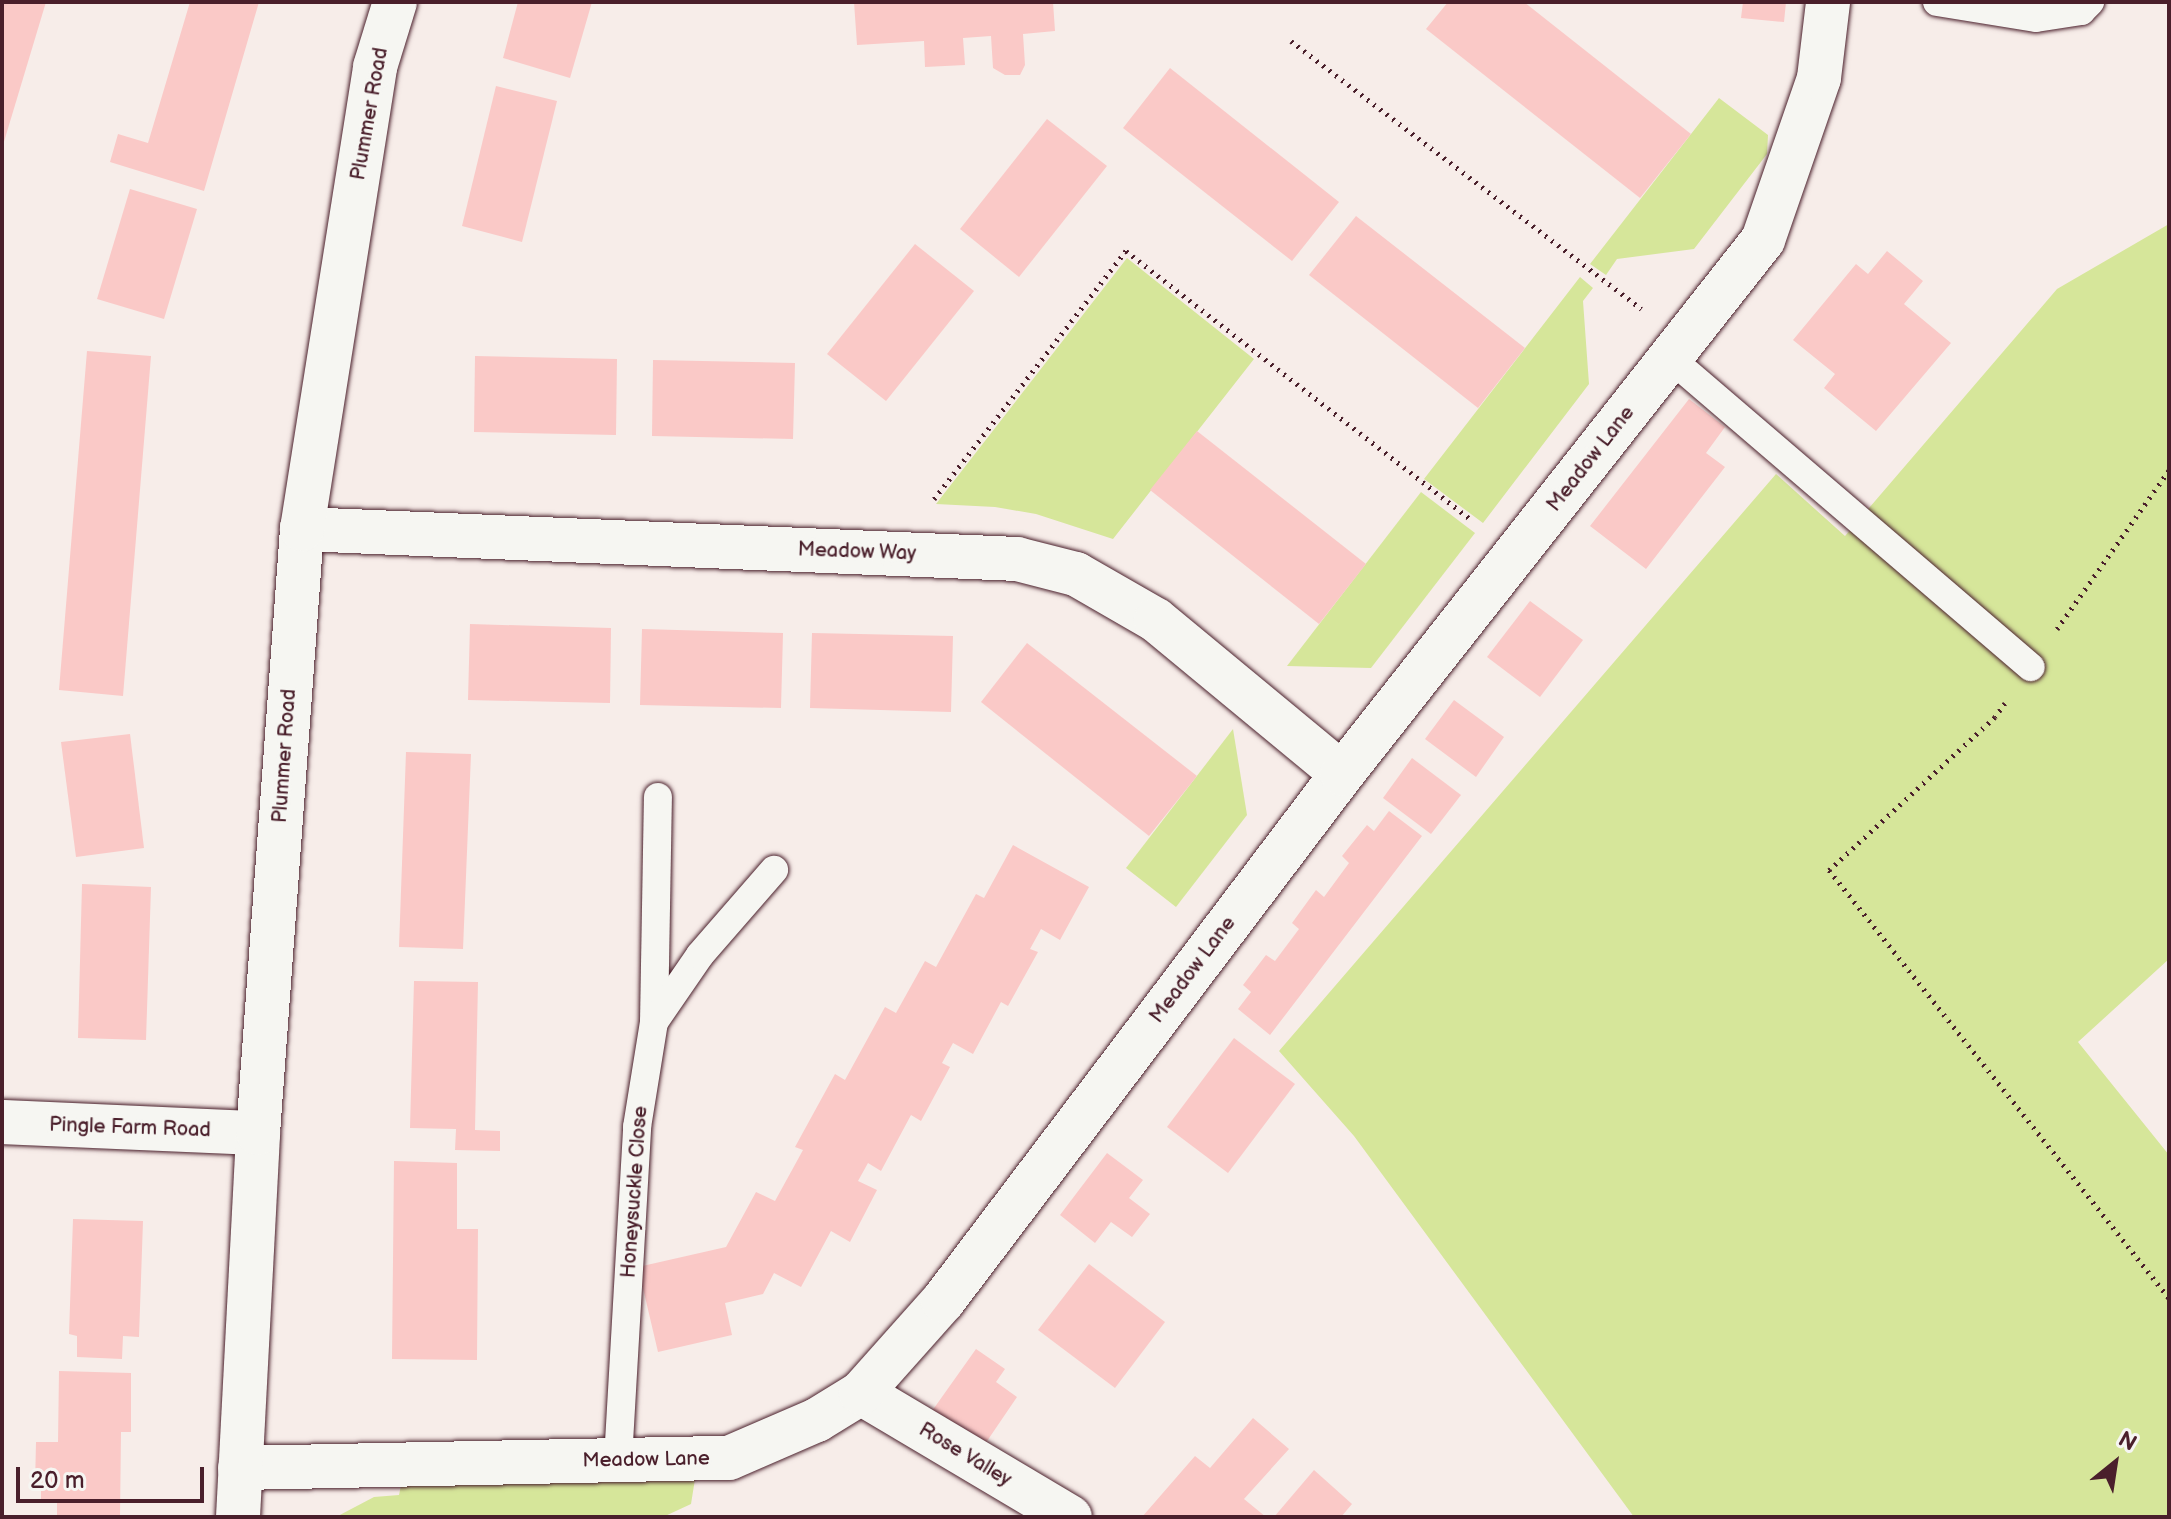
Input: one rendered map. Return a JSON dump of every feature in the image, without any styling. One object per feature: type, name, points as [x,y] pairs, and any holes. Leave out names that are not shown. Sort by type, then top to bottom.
[{"type":"street","name":"Plummer Road","points":[[238,1517],[258,1133],[302,529],[375,67],[395,2]]},
{"type":"street","name":"Meadow Lane","points":[[240,1468],[729,1458],[817,1420],[861,1393],[943,1301],[1342,774],[1763,240],[1819,78],[1828,2]]},
{"type":"street","name":"Meadow Way","points":[[302,529],[1017,559],[1076,574],[1156,620],[1342,774]]},
{"type":"street","name":"Pingle Farm Road","points":[[2,1122],[258,1133]]},
{"type":"street","name":"Rose Valley","points":[[861,1393],[1070,1517]]},
{"type":"lane","points":[[1937,2],[2036,18],[2081,11],[2090,2]]},
{"type":"lane","points":[[1676,350],[2031,667]]},
{"type":"lane","points":[[654,1022],[658,797]]},
{"type":"lane","name":"Honeysuckle Close","points":[[618,1460],[637,1127],[654,1022],[700,955],[774,870]]},
{"type":"path","points":[[1291,41],[1676,350]]},
{"type":"path","points":[[892,553],[1126,251],[1515,555]]},
{"type":"path","points":[[2169,470],[1995,717],[1829,870],[2169,1298]]},
{"type":"green space","points":[[1719,98],[1768,135],[1767,154],[1694,249],[1617,259],[1606,275],[1590,264]]},
{"type":"green space","points":[[2169,224],[2169,959],[2078,1042],[2169,1155],[2169,1517],[1634,1517],[1354,1136],[1279,1051],[1776,474],[1845,536],[2057,289]]},
{"type":"green space","points":[[1127,258],[1254,359],[1113,539],[1036,514],[995,507],[936,504]]},
{"type":"green space","points":[[1580,277],[1593,288],[1583,301],[1589,384],[1483,523],[1424,479]]},
{"type":"green space","points":[[1421,492],[1475,533],[1371,668],[1287,666]]},
{"type":"green space","points":[[1233,729],[1247,815],[1176,907],[1126,868]]},
{"type":"green space","points":[[695,1479],[691,1504],[663,1517],[336,1517],[374,1497],[399,1495],[402,1481]]},
{"type":"building","points":[[2,2],[46,2],[3,145],[2,145]]},
{"type":"building","points":[[190,2],[259,2],[204,191],[110,162],[118,134],[148,143]]},
{"type":"building","points":[[518,2],[592,2],[570,78],[503,58]]},
{"type":"building","points":[[854,2],[1053,2],[1055,31],[1023,34],[1025,65],[1020,75],[1005,75],[993,68],[991,36],[963,38],[965,65],[925,67],[924,41],[857,45]]},
{"type":"building","points":[[1448,2],[1524,2],[1691,134],[1640,198],[1426,29]]},
{"type":"building","points":[[1743,2],[1786,2],[1784,22],[1741,18]]},
{"type":"building","points":[[1170,68],[1339,202],[1292,261],[1123,128]]},
{"type":"building","points":[[496,86],[557,101],[522,242],[462,226]]},
{"type":"building","points":[[1047,119],[1107,166],[1019,277],[960,229]]},
{"type":"building","points":[[130,189],[197,209],[164,319],[97,299]]},
{"type":"building","points":[[1356,216],[1525,348],[1478,408],[1309,275]]},
{"type":"building","points":[[915,244],[974,291],[886,401],[827,354]]},
{"type":"building","points":[[1887,251],[1923,281],[1904,304],[1951,343],[1876,431],[1824,388],[1835,374],[1793,340],[1856,264],[1868,274]]},
{"type":"building","points":[[87,351],[151,356],[123,696],[59,690]]},
{"type":"building","points":[[475,356],[617,359],[616,435],[474,432]]},
{"type":"building","points":[[653,360],[795,363],[793,439],[652,436]]},
{"type":"building","points":[[1689,399],[1725,427],[1706,453],[1725,467],[1646,569],[1590,526]]},
{"type":"building","points":[[1197,431],[1366,564],[1319,624],[1150,490]]},
{"type":"building","points":[[1530,601],[1583,640],[1540,697],[1487,657]]},
{"type":"building","points":[[470,624],[611,628],[610,703],[468,700]]},
{"type":"building","points":[[642,629],[783,633],[781,708],[640,705]]},
{"type":"building","points":[[812,633],[953,636],[951,712],[810,708]]},
{"type":"building","points":[[1027,643],[1197,776],[1149,836],[981,702]]},
{"type":"building","points":[[1454,700],[1504,737],[1476,777],[1425,739]]},
{"type":"building","points":[[130,734],[144,848],[76,857],[61,742]]},
{"type":"building","points":[[406,752],[471,754],[463,949],[399,947]]},
{"type":"building","points":[[1412,758],[1461,795],[1431,834],[1383,798]]},
{"type":"building","points":[[1389,811],[1422,836],[1270,1035],[1238,1009],[1251,992],[1243,985],[1266,955],[1275,961],[1299,929],[1292,923],[1316,890],[1324,897],[1349,863],[1342,856],[1367,825],[1374,831]]},
{"type":"building","points":[[1013,845],[1089,887],[1060,940],[1041,929],[1030,949],[1038,952],[1008,1006],[1001,1002],[973,1054],[953,1043],[942,1063],[950,1067],[921,1121],[911,1115],[881,1171],[868,1163],[858,1181],[877,1190],[850,1242],[831,1231],[801,1287],[774,1273],[763,1294],[725,1303],[732,1335],[658,1352],[638,1267],[726,1247],[756,1192],[775,1201],[803,1150],[795,1147],[835,1074],[845,1080],[885,1007],[896,1013],[925,961],[936,967],[976,894],[984,898]]},
{"type":"building","points":[[82,884],[151,887],[146,1040],[78,1038]]},
{"type":"building","points":[[414,981],[478,982],[475,1130],[500,1131],[500,1151],[455,1150],[456,1129],[410,1128]]},
{"type":"building","points":[[1234,1038],[1295,1084],[1228,1173],[1167,1127]]},
{"type":"building","points":[[1107,1153],[1143,1180],[1129,1198],[1150,1214],[1132,1237],[1111,1222],[1095,1243],[1060,1215]]},
{"type":"building","points":[[394,1161],[457,1163],[457,1229],[478,1229],[477,1360],[392,1359]]},
{"type":"building","points":[[73,1219],[143,1221],[139,1337],[123,1336],[122,1359],[77,1357],[77,1336],[69,1334]]},
{"type":"building","points":[[1089,1264],[1165,1322],[1115,1388],[1038,1330]]},
{"type":"building","points":[[976,1349],[1005,1369],[996,1382],[1017,1397],[983,1447],[932,1411]]},
{"type":"building","points":[[59,1371],[131,1373],[131,1432],[121,1432],[120,1517],[57,1517],[57,1500],[41,1500],[41,1485],[35,1485],[36,1442],[58,1442]]},
{"type":"building","points":[[1253,1418],[1289,1449],[1244,1499],[1266,1517],[1142,1517],[1195,1456],[1210,1468]]},
{"type":"building","points":[[1314,1470],[1352,1504],[1341,1517],[1274,1517]]}]
